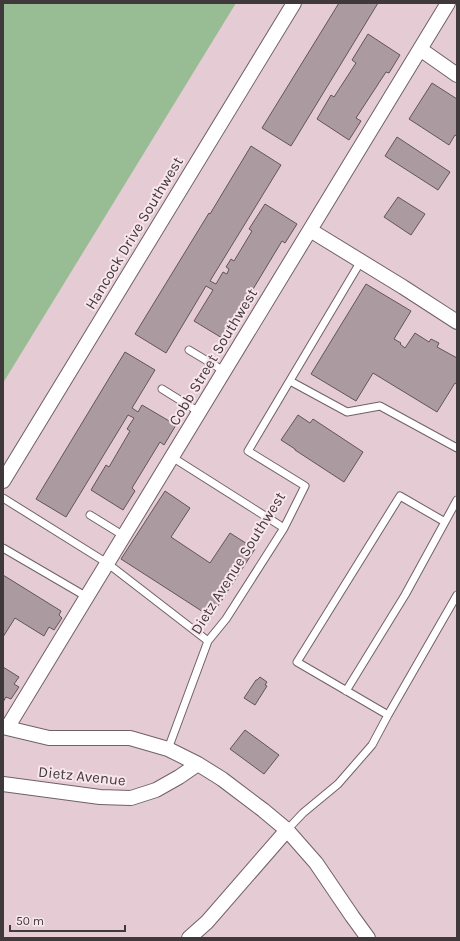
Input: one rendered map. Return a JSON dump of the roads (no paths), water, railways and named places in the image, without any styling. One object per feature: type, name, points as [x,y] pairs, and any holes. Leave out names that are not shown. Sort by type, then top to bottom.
[{"type":"street","name":"Hancock Drive Southwest","points":[[3,481],[294,3]]},
{"type":"street","name":"Cobb Street Southwest","points":[[5,727],[87,597],[448,3]]},
{"type":"street","points":[[420,49],[457,75]]},
{"type":"street","points":[[310,230],[457,322]]},
{"type":"street","points":[[5,727],[49,738],[130,738],[168,749],[198,764],[263,810],[287,830],[316,863],[368,938]]},
{"type":"street","name":"Dietz Avenue","points":[[3,784],[100,797],[131,798],[156,790],[198,764]]},
{"type":"street","points":[[189,938],[207,922],[287,830]]},
{"type":"lane","name":"Dietz Avenue Southwest","points":[[168,749],[208,641],[226,619],[284,528],[305,486],[248,451],[361,261]]},
{"type":"lane","points":[[189,350],[224,371]]},
{"type":"lane","points":[[290,381],[347,412],[380,406],[457,448]]},
{"type":"lane","points":[[162,389],[199,412]]},
{"type":"lane","points":[[172,458],[284,528]]},
{"type":"lane","points":[[388,715],[297,662],[400,496],[445,522]]},
{"type":"lane","points":[[3,498],[107,564],[208,641]]},
{"type":"lane","points":[[346,691],[405,595],[457,500]]},
{"type":"lane","points":[[90,515],[124,536]]},
{"type":"lane","points":[[3,548],[87,597]]},
{"type":"lane","points":[[287,830],[303,813],[338,784],[372,745],[457,595]]}]
